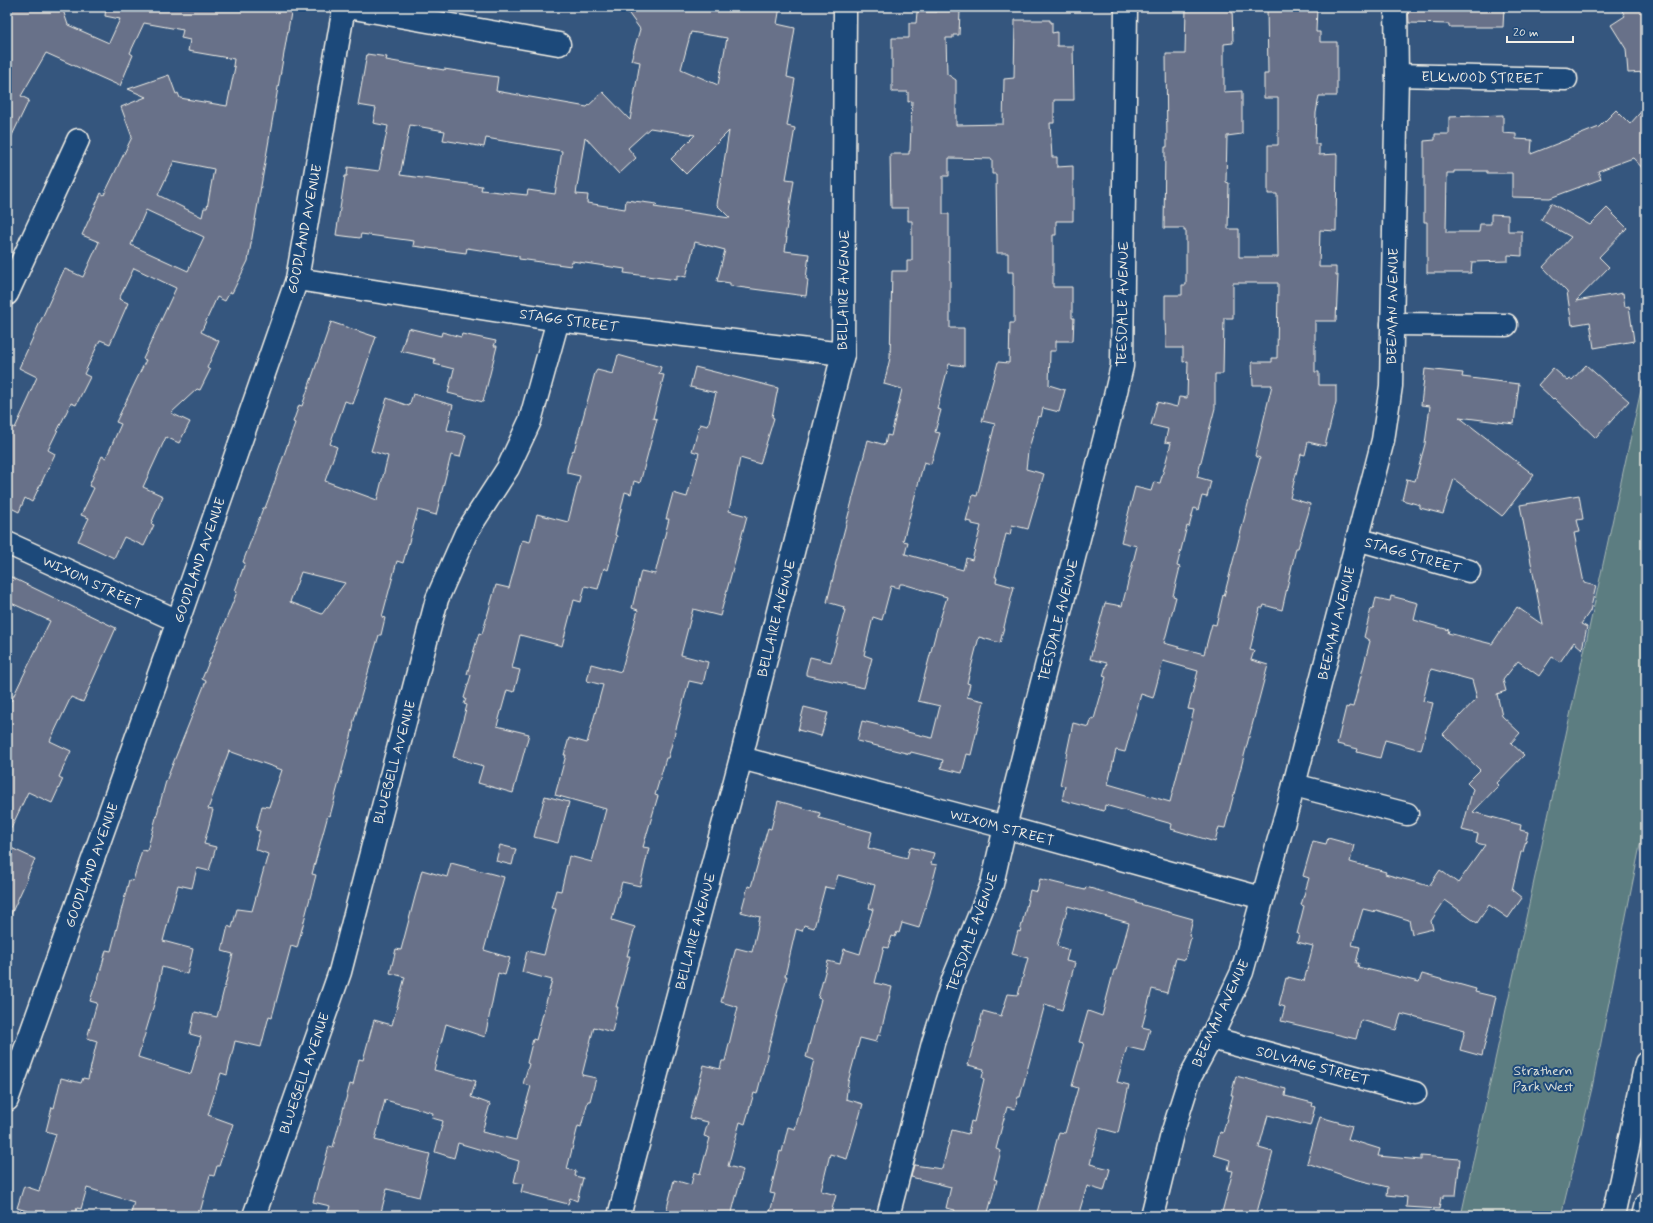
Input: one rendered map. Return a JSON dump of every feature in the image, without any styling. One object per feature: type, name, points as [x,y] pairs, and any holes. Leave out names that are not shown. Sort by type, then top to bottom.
[{"type":"main road","name":"GOODLAND AVENUE","points":[[7,1100],[178,621],[297,280],[344,7]]},
{"type":"main road","points":[[348,7],[559,44]]},
{"type":"main road","name":"BELLAIRE AVENUE","points":[[619,1216],[741,758],[843,354],[845,7]]},
{"type":"main road","name":"TEESDALE AVENUE","points":[[888,1216],[933,1043],[953,980],[992,884],[1005,827],[1122,366],[1126,7]]},
{"type":"main road","name":"BEEMAN AVENUE","points":[[1152,1216],[1172,1134],[1190,1077],[1211,1038],[1242,972],[1294,785],[1384,440],[1391,386],[1397,75],[1396,7]]},
{"type":"main road","name":"ELKWOOD STREET","points":[[1397,75],[1566,79]]},
{"type":"main road","points":[[7,294],[78,140]]},
{"type":"main road","name":"STAGG STREET","points":[[297,280],[558,320],[843,354]]},
{"type":"main road","name":"BLUEBELL AVENUE","points":[[254,1216],[340,972],[437,599],[466,533],[508,468],[530,421],[558,320]]},
{"type":"main road","points":[[1392,324],[1506,325]]},
{"type":"main road","name":"STAGG STREET","points":[[1357,539],[1469,571]]},
{"type":"main road","name":"WIXOM STREET","points":[[7,543],[178,621]]},
{"type":"main road","name":"WIXOM STREET","points":[[741,758],[1005,827],[1262,898]]},
{"type":"main road","points":[[1294,785],[1407,814]]},
{"type":"main road","name":"SOLVANG STREET","points":[[1211,1038],[1415,1093]]},
{"type":"main road","points":[[1613,1216],[1646,1067]]},
{"type":"main road","points":[[1643,1216],[1646,1204]]},
{"type":"green space","name":"Strathern Park West","points":[[1646,367],[1646,815],[1592,1088],[1561,1216],[1461,1216]]},
{"type":"building","points":[[7,7],[62,7],[68,25],[109,43],[120,19],[105,16],[106,7],[292,7],[248,261],[232,293],[230,292],[225,301],[217,297],[201,332],[219,341],[207,368],[210,370],[200,390],[197,389],[171,413],[190,422],[179,443],[166,437],[143,487],[163,496],[151,524],[154,525],[144,546],[124,537],[114,558],[78,541],[89,518],[81,515],[94,488],[89,486],[102,456],[106,458],[121,424],[116,422],[146,360],[143,359],[176,288],[134,268],[119,299],[128,303],[110,344],[100,340],[84,374],[90,377],[76,405],[71,403],[48,450],[55,454],[32,502],[25,498],[19,512],[7,506],[7,424],[15,428],[37,377],[19,368],[63,272],[65,269],[83,277],[99,242],[82,235],[101,193],[104,195],[132,137],[121,107],[146,97],[128,89],[169,75],[176,94],[178,93],[180,98],[227,106],[235,67],[233,66],[234,59],[188,51],[190,40],[181,38],[183,30],[144,23],[130,53],[133,55],[120,86],[46,53],[21,96],[29,100],[7,146]],"holes":[[[174,161],[214,169],[207,208],[204,208],[202,217],[158,195]],[[146,210],[204,237],[188,271],[131,245]]]},
{"type":"building","points":[[624,7],[780,7],[777,24],[795,28],[787,77],[795,79],[787,126],[795,128],[786,179],[794,180],[785,237],[787,237],[785,251],[809,254],[806,279],[808,280],[806,296],[730,286],[730,283],[717,281],[725,250],[695,242],[686,277],[677,275],[677,280],[624,273],[625,269],[572,261],[571,266],[519,259],[519,256],[467,248],[466,253],[413,246],[414,241],[361,234],[360,238],[336,235],[345,176],[347,176],[348,167],[379,171],[388,126],[373,123],[376,108],[358,105],[367,54],[387,57],[386,60],[498,77],[496,91],[587,107],[603,92],[630,120],[640,62],[631,60],[640,29]],"holes":[[[691,32],[727,38],[718,85],[681,69]],[[410,125],[445,131],[443,140],[484,147],[486,138],[562,151],[555,194],[528,190],[527,195],[481,190],[482,186],[400,175]],[[650,128],[695,135],[671,159],[686,174],[729,131],[717,205],[730,218],[654,207],[657,204],[626,200],[625,209],[587,203],[588,195],[576,194],[585,137],[619,174],[636,158],[628,148]]]},
{"type":"building","points":[[1186,7],[1232,7],[1233,43],[1224,44],[1224,92],[1242,91],[1242,134],[1227,136],[1226,182],[1229,183],[1228,229],[1239,229],[1239,257],[1278,257],[1277,194],[1268,194],[1268,145],[1278,145],[1278,98],[1264,98],[1264,74],[1268,74],[1267,7],[1317,7],[1316,32],[1320,32],[1320,42],[1337,42],[1337,96],[1319,96],[1316,113],[1315,144],[1319,144],[1319,155],[1337,154],[1336,231],[1320,230],[1319,267],[1336,267],[1336,275],[1338,275],[1336,321],[1315,321],[1315,372],[1319,372],[1319,385],[1336,385],[1336,402],[1325,446],[1308,442],[1305,455],[1301,454],[1290,498],[1310,504],[1309,511],[1298,548],[1296,548],[1282,610],[1264,605],[1263,608],[1260,608],[1250,650],[1254,651],[1251,660],[1268,665],[1225,828],[1219,827],[1215,842],[1171,829],[1172,824],[1105,805],[1104,811],[1062,800],[1065,786],[1060,785],[1073,723],[1089,727],[1092,718],[1094,719],[1106,677],[1103,676],[1107,663],[1090,659],[1105,603],[1122,606],[1137,546],[1121,542],[1135,487],[1151,491],[1154,482],[1160,483],[1171,443],[1165,442],[1168,429],[1151,425],[1157,402],[1177,407],[1179,397],[1187,398],[1188,361],[1183,362],[1183,348],[1166,348],[1165,318],[1165,295],[1182,295],[1182,285],[1186,285],[1186,231],[1184,231],[1184,228],[1164,228],[1165,147],[1167,147],[1166,54],[1185,54]],"holes":[[[1233,283],[1278,283],[1277,358],[1272,358],[1272,362],[1252,362],[1253,385],[1272,385],[1255,456],[1260,458],[1216,625],[1212,624],[1204,654],[1164,643],[1176,597],[1173,596],[1180,567],[1177,566],[1187,526],[1189,527],[1194,508],[1198,510],[1202,496],[1207,497],[1211,481],[1197,477],[1215,408],[1215,374],[1223,374],[1224,318],[1233,318]],[[1163,661],[1198,671],[1188,709],[1194,710],[1170,802],[1108,784],[1116,750],[1125,752],[1141,694],[1153,698]]]},
{"type":"building","points":[[1408,7],[1504,7],[1503,27],[1449,27],[1449,24],[1409,23]]},
{"type":"building","points":[[1620,7],[1646,7],[1646,30],[1643,31],[1646,52],[1646,72],[1628,73],[1626,49],[1611,25],[1625,16]]},
{"type":"building","points":[[960,11],[959,35],[953,35],[953,38],[946,38],[947,74],[956,80],[956,125],[1003,124],[1004,79],[1014,78],[1015,20],[1050,20],[1050,22],[1052,22],[1052,33],[1057,32],[1057,46],[1073,46],[1074,100],[1054,100],[1054,123],[1050,123],[1052,157],[1057,157],[1057,167],[1073,166],[1073,221],[1056,221],[1056,235],[1053,235],[1053,287],[1072,287],[1072,318],[1074,318],[1073,341],[1056,341],[1056,351],[1050,351],[1049,385],[1065,390],[1059,412],[1043,408],[1041,417],[1038,416],[1028,452],[1026,469],[1044,474],[1028,529],[1012,525],[1010,535],[1006,534],[995,577],[997,577],[996,582],[1014,587],[1000,643],[979,637],[967,683],[970,684],[967,697],[984,701],[971,755],[967,754],[962,773],[941,768],[943,760],[911,752],[910,754],[857,741],[862,721],[932,738],[940,706],[918,701],[947,597],[903,584],[900,584],[899,588],[891,586],[882,620],[873,617],[864,655],[872,658],[864,688],[806,675],[810,657],[831,662],[845,610],[843,610],[844,607],[827,602],[835,566],[868,440],[885,445],[887,435],[891,436],[902,389],[884,384],[890,358],[892,271],[907,271],[907,261],[912,261],[912,221],[908,221],[908,208],[891,208],[890,154],[909,154],[912,101],[908,102],[908,92],[892,92],[892,38],[909,38],[909,23],[916,23],[917,12]],"holes":[[[949,158],[992,159],[992,174],[996,174],[997,253],[1008,253],[1008,272],[1013,272],[1014,323],[1010,323],[1009,363],[998,362],[982,421],[995,424],[977,496],[973,495],[966,521],[981,526],[972,560],[966,558],[963,570],[905,554],[908,542],[903,541],[924,462],[931,464],[940,433],[935,432],[941,410],[937,409],[949,364],[964,366],[964,328],[950,328],[949,214],[943,214],[943,176],[949,176]]]},
{"type":"building","points":[[1646,106],[1646,172],[1633,158],[1598,171],[1601,179],[1550,198],[1512,197],[1512,173],[1454,171],[1454,173],[1447,173],[1446,232],[1479,232],[1480,224],[1491,224],[1491,214],[1508,215],[1508,231],[1522,231],[1522,256],[1508,255],[1508,261],[1472,262],[1471,273],[1427,273],[1427,222],[1424,222],[1424,141],[1435,140],[1435,134],[1449,134],[1449,117],[1503,115],[1503,133],[1516,134],[1516,139],[1532,140],[1531,154],[1599,127],[1616,110],[1630,124]]},
{"type":"building","points":[[1551,203],[1590,225],[1607,208],[1627,228],[1599,257],[1609,267],[1576,301],[1623,293],[1625,307],[1629,306],[1634,341],[1594,348],[1590,322],[1572,325],[1567,292],[1543,267],[1571,237],[1541,220]]},
{"type":"building","points":[[331,322],[376,337],[353,404],[345,401],[330,444],[337,447],[325,481],[377,500],[388,456],[371,451],[387,398],[409,406],[413,394],[453,405],[447,430],[466,435],[460,457],[451,455],[436,515],[418,510],[403,563],[397,561],[382,617],[385,618],[381,635],[379,635],[353,724],[351,737],[330,816],[328,815],[312,874],[316,875],[297,948],[291,946],[272,1017],[269,1016],[261,1047],[235,1041],[227,1075],[221,1073],[208,1115],[233,1124],[219,1166],[217,1166],[214,1176],[210,1175],[199,1216],[130,1216],[134,1202],[87,1188],[81,1209],[77,1208],[74,1216],[43,1216],[17,1208],[24,1186],[39,1191],[56,1134],[46,1131],[52,1107],[54,1108],[61,1078],[81,1083],[83,1078],[88,1079],[97,1041],[87,1038],[97,1003],[90,1001],[98,980],[106,950],[111,951],[129,880],[133,881],[142,850],[147,851],[166,781],[206,681],[202,679],[237,592],[235,591],[245,563],[243,562],[263,508],[265,508],[270,495],[295,423],[293,422],[299,405],[302,406]],"holes":[[[301,572],[345,583],[322,614],[290,602]],[[229,751],[282,770],[269,807],[262,806],[256,830],[260,831],[255,849],[268,854],[252,911],[237,909],[232,928],[228,926],[222,951],[233,954],[217,1017],[195,1012],[190,1034],[201,1037],[191,1074],[138,1057],[155,1001],[162,967],[187,974],[193,949],[163,941],[178,885],[192,888],[197,868],[209,871],[216,847],[204,844],[213,810],[208,809]]]},
{"type":"building","points":[[408,328],[441,336],[442,332],[461,337],[462,334],[496,341],[494,346],[497,346],[483,402],[448,393],[454,369],[434,364],[435,359],[401,351]]},
{"type":"building","points":[[618,355],[661,367],[659,374],[664,375],[653,418],[657,419],[640,483],[634,481],[631,494],[625,492],[615,535],[617,536],[608,570],[604,568],[598,589],[585,586],[581,602],[574,600],[562,646],[520,635],[512,668],[520,670],[514,692],[507,690],[497,726],[529,734],[513,793],[478,783],[483,766],[453,757],[467,705],[464,704],[466,699],[464,698],[471,675],[467,674],[479,633],[482,634],[496,585],[509,588],[522,540],[530,542],[537,514],[568,522],[580,476],[567,473],[567,468],[571,454],[573,450],[574,451],[595,373],[597,370],[613,374]]},
{"type":"building","points":[[1586,365],[1629,401],[1596,438],[1538,385],[1553,368],[1568,381],[1570,379],[1572,380]]},
{"type":"building","points":[[695,367],[778,388],[772,417],[774,418],[760,464],[740,458],[729,511],[747,516],[720,616],[693,609],[681,655],[708,662],[703,684],[689,681],[668,758],[666,758],[655,795],[658,796],[643,847],[649,848],[640,886],[622,882],[612,920],[635,927],[627,956],[630,956],[616,1007],[618,1007],[612,1032],[594,1027],[582,1075],[596,1078],[581,1127],[578,1126],[567,1169],[576,1171],[575,1176],[583,1178],[577,1201],[570,1198],[568,1204],[521,1192],[523,1184],[514,1182],[519,1161],[458,1143],[454,1158],[435,1152],[443,1121],[432,1118],[433,1113],[385,1100],[375,1140],[430,1154],[419,1197],[387,1189],[380,1216],[327,1216],[330,1206],[313,1202],[319,1178],[329,1146],[333,1147],[350,1084],[353,1085],[359,1059],[363,1060],[374,1020],[392,1025],[405,977],[390,973],[396,949],[401,950],[422,870],[447,877],[451,863],[504,877],[484,950],[510,958],[505,975],[498,973],[485,1037],[446,1024],[434,1070],[476,1081],[471,1097],[490,1104],[482,1132],[516,1140],[531,1086],[523,1084],[529,1064],[527,1063],[533,1039],[536,1040],[552,980],[522,972],[527,951],[544,955],[556,909],[551,908],[556,890],[561,891],[569,856],[592,862],[606,809],[555,795],[566,755],[564,755],[569,738],[587,743],[603,685],[587,681],[591,664],[621,672],[638,610],[632,608],[641,571],[655,574],[669,519],[666,519],[673,493],[687,497],[699,453],[692,451],[700,424],[708,426],[716,393],[690,387]]},
{"type":"building","points":[[1425,369],[1463,373],[1462,377],[1519,384],[1514,424],[1459,417],[1534,475],[1502,516],[1454,479],[1443,514],[1420,508],[1420,505],[1402,500],[1407,479],[1415,481],[1425,444],[1430,406],[1421,405]]},
{"type":"building","points":[[1579,495],[1583,519],[1577,520],[1580,532],[1574,533],[1584,583],[1596,586],[1590,611],[1581,624],[1587,627],[1582,649],[1574,642],[1560,662],[1552,657],[1539,676],[1518,661],[1503,680],[1506,691],[1497,694],[1502,716],[1520,733],[1511,743],[1524,755],[1497,783],[1499,785],[1473,812],[1521,825],[1520,830],[1528,832],[1523,852],[1521,852],[1512,890],[1522,898],[1508,918],[1489,905],[1477,923],[1445,900],[1431,921],[1433,929],[1412,934],[1409,920],[1376,910],[1375,912],[1363,909],[1352,945],[1360,947],[1356,963],[1359,963],[1358,967],[1419,982],[1422,974],[1476,989],[1475,992],[1496,997],[1482,1056],[1460,1050],[1465,1030],[1413,1016],[1401,1014],[1396,1030],[1361,1020],[1356,1039],[1281,1021],[1285,1007],[1279,1005],[1286,978],[1288,979],[1288,977],[1304,981],[1313,946],[1297,942],[1299,934],[1297,934],[1304,906],[1301,905],[1309,878],[1303,876],[1313,841],[1326,844],[1328,838],[1354,845],[1350,862],[1386,872],[1385,874],[1429,886],[1440,870],[1458,883],[1485,845],[1476,843],[1478,834],[1462,830],[1473,789],[1467,783],[1480,770],[1443,734],[1477,698],[1472,680],[1431,669],[1423,701],[1433,703],[1421,750],[1385,740],[1380,758],[1357,752],[1358,749],[1337,744],[1346,707],[1353,707],[1370,641],[1364,637],[1371,609],[1373,610],[1376,598],[1390,601],[1391,596],[1418,603],[1414,620],[1449,630],[1448,633],[1492,644],[1517,607],[1543,625],[1520,505]]},
{"type":"building","points":[[7,575],[116,628],[83,702],[71,697],[50,741],[71,751],[59,777],[63,779],[52,803],[28,792],[7,837],[7,699],[11,701],[50,621],[7,601]]},
{"type":"building","points":[[804,707],[828,713],[821,736],[798,730]]},
{"type":"building","points":[[545,796],[569,802],[558,843],[534,837]]},
{"type":"building","points":[[778,801],[820,813],[819,818],[872,832],[868,848],[907,858],[910,847],[934,853],[931,864],[937,865],[930,892],[919,928],[902,923],[899,933],[897,932],[895,937],[892,936],[888,948],[884,947],[875,983],[892,987],[880,1035],[878,1035],[876,1042],[860,1038],[848,1082],[846,1099],[863,1104],[847,1159],[830,1154],[821,1191],[836,1195],[830,1216],[769,1216],[775,1194],[770,1193],[780,1151],[782,1152],[788,1127],[795,1129],[814,1060],[806,1057],[821,999],[818,998],[828,961],[840,964],[844,949],[860,954],[873,909],[869,908],[875,885],[838,875],[834,889],[825,887],[814,928],[804,925],[802,931],[796,929],[785,976],[787,976],[757,1094],[754,1093],[745,1124],[740,1122],[728,1166],[743,1170],[731,1216],[665,1216],[674,1180],[691,1185],[694,1172],[700,1174],[710,1138],[704,1136],[708,1122],[690,1118],[704,1065],[720,1069],[722,1061],[725,1061],[738,1007],[721,1002],[736,948],[752,952],[760,917],[741,912],[748,886],[751,887],[768,828],[771,829]]},
{"type":"building","points":[[500,845],[516,849],[512,865],[496,861]]},
{"type":"building","points":[[7,846],[35,859],[7,923]]},
{"type":"building","points":[[1040,879],[1085,890],[1086,887],[1193,919],[1189,936],[1191,937],[1185,960],[1176,958],[1167,993],[1152,989],[1142,1027],[1150,1029],[1144,1051],[1127,1047],[1117,1082],[1129,1085],[1118,1133],[1099,1128],[1090,1164],[1110,1169],[1104,1191],[1087,1186],[1078,1216],[1036,1216],[1059,1132],[1065,1133],[1078,1088],[1072,1086],[1084,1043],[1079,1042],[1088,1011],[1102,1016],[1114,970],[1116,970],[1129,923],[1068,906],[1057,946],[1069,950],[1066,961],[1075,963],[1062,1010],[1045,1004],[1020,1097],[1018,1097],[1015,1109],[1007,1107],[996,1149],[1001,1151],[994,1179],[997,1180],[987,1216],[953,1216],[955,1210],[946,1208],[951,1187],[911,1177],[914,1165],[942,1169],[952,1130],[968,1134],[971,1121],[974,1122],[984,1079],[982,1078],[984,1069],[968,1065],[983,1011],[1001,1016],[1008,994],[1018,995],[1028,958],[1012,954],[1018,931],[1020,932],[1030,890],[1037,892]]},
{"type":"building","points":[[1236,1076],[1286,1089],[1285,1096],[1313,1103],[1312,1106],[1315,1107],[1310,1126],[1268,1115],[1259,1148],[1273,1152],[1256,1216],[1221,1216],[1233,1171],[1228,1170],[1230,1160],[1214,1155],[1220,1132],[1223,1133],[1233,1095],[1231,1095]]},
{"type":"building","points":[[1320,1117],[1352,1126],[1348,1139],[1380,1149],[1378,1156],[1421,1160],[1421,1156],[1460,1159],[1456,1195],[1443,1195],[1443,1198],[1441,1197],[1439,1209],[1406,1207],[1407,1197],[1387,1195],[1388,1187],[1354,1179],[1307,1163]]}]
